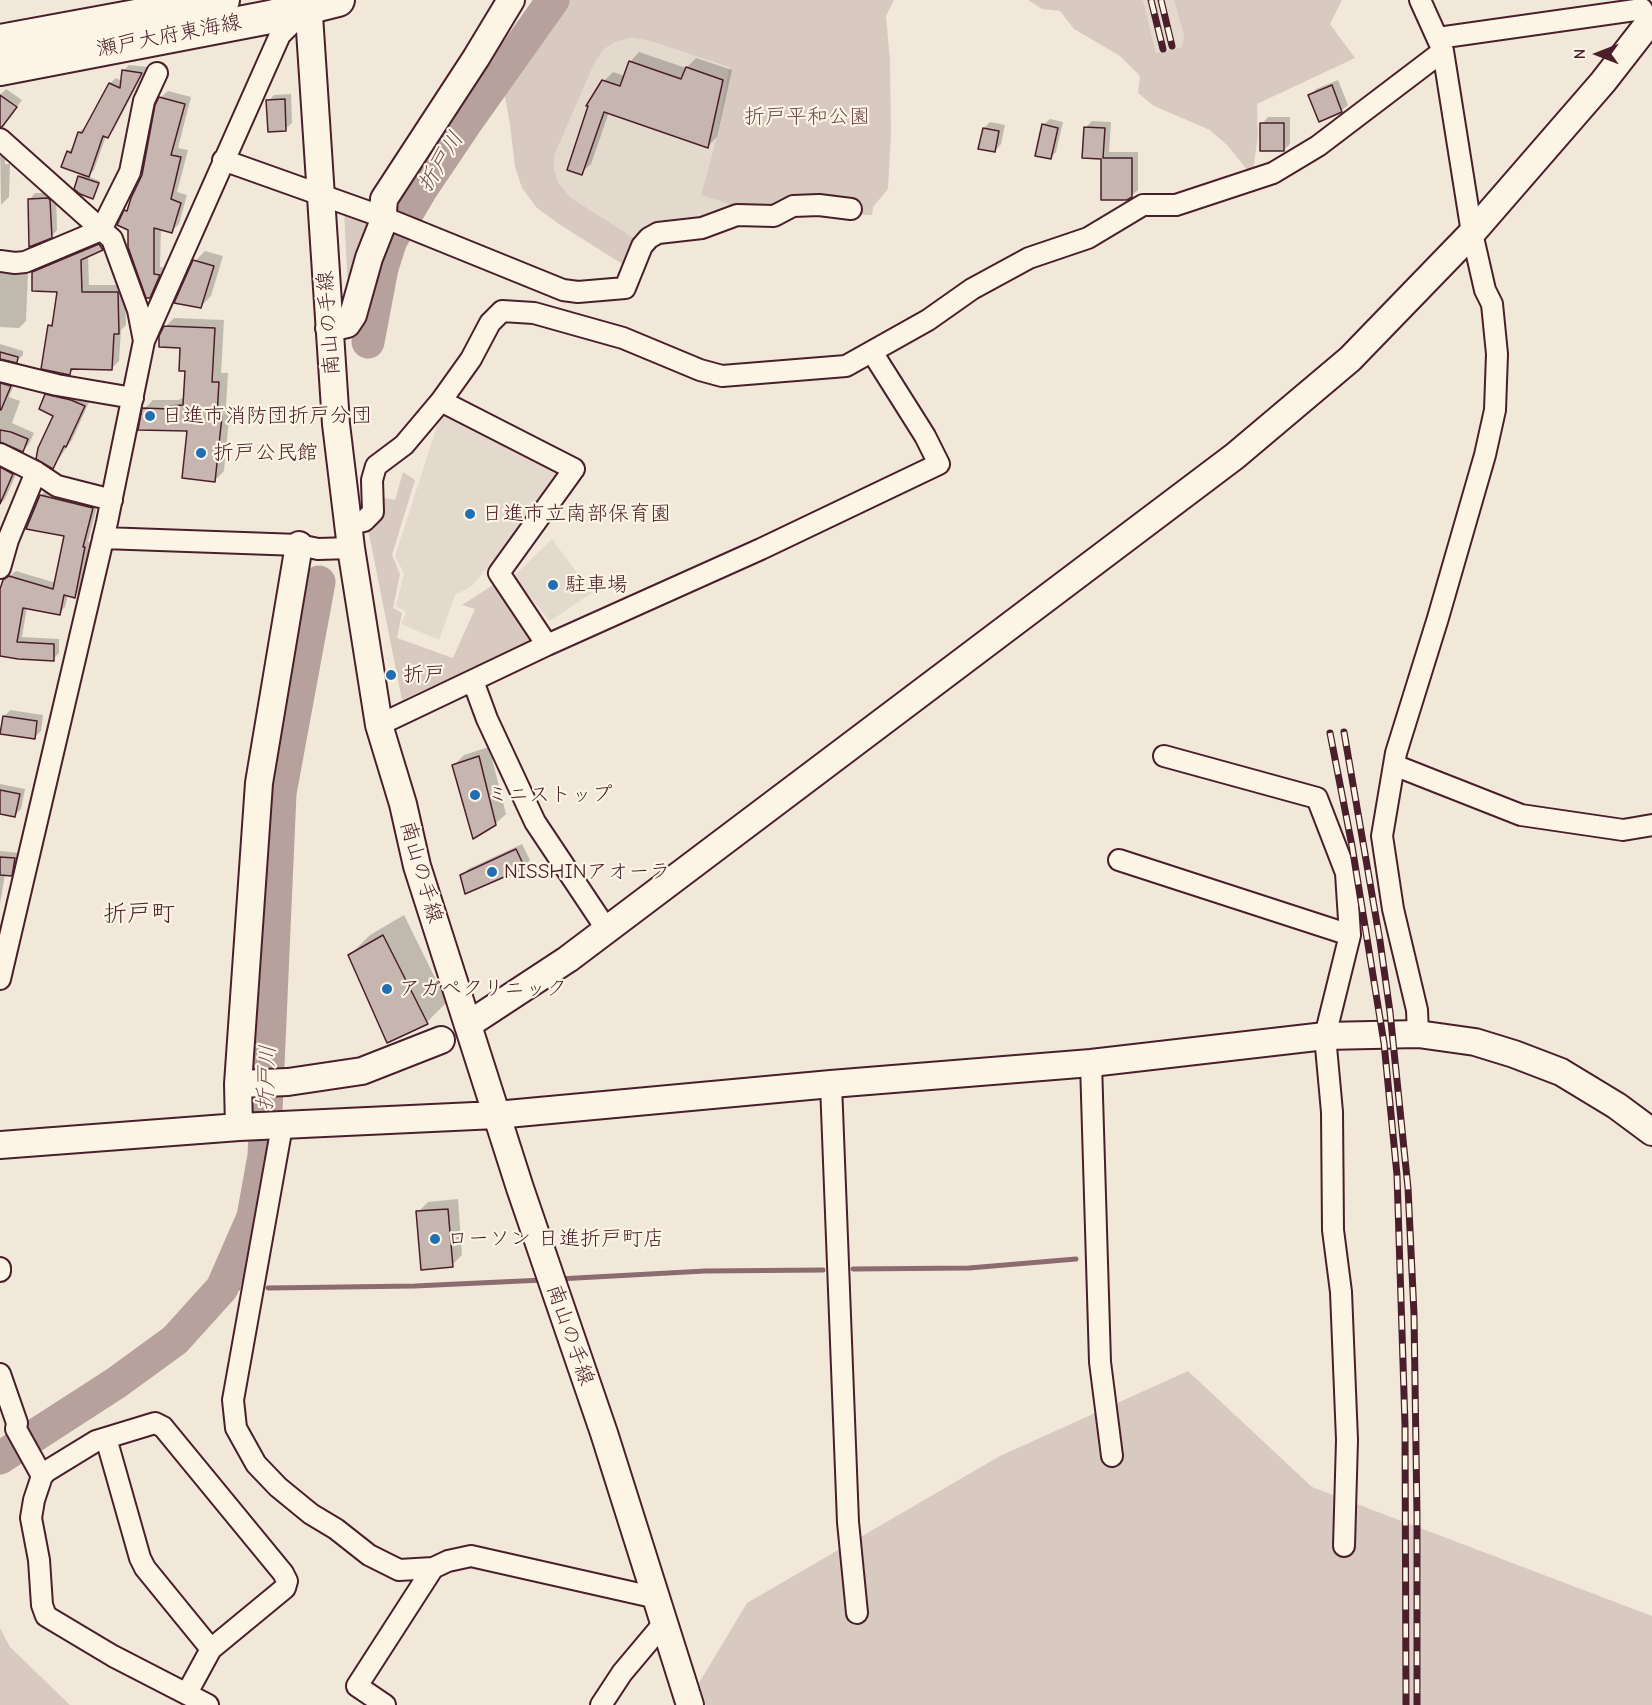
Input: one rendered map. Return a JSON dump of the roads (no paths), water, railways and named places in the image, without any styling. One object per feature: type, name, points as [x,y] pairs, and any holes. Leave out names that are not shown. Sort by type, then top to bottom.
[{"type":"main road","name":"瀬戸大府東海線","points":[[0,41],[223,0]]},
{"type":"main road","name":"瀬戸大府東海線","points":[[0,69],[270,16],[308,3],[338,0]]},
{"type":"street","points":[[329,328],[347,324],[353,315],[369,258],[386,218],[384,200],[476,58],[510,0]]},
{"type":"street","points":[[1418,1034],[1417,1010],[1393,909],[1382,836],[1395,753],[1438,618],[1482,466],[1495,410],[1497,354],[1492,304],[1485,290],[1472,233],[1440,45],[1420,0]]},
{"type":"street","points":[[0,979],[112,500],[144,341],[280,35],[308,3]]},
{"type":"street","name":"南山の手線","points":[[308,3],[336,424],[350,536],[379,725],[403,804],[417,866],[496,1115],[604,1433],[690,1705]]},
{"type":"street","points":[[103,538],[299,545],[318,549],[350,536],[373,512],[372,480],[376,466],[404,445],[441,402],[471,359],[490,323],[502,311],[534,313],[623,338],[700,370],[722,376],[846,366],[928,320],[972,289],[1029,258],[1088,238],[1143,205],[1176,205],[1273,173],[1336,133],[1440,45],[1645,13]]},
{"type":"street","points":[[469,1024],[606,930],[1235,456],[1350,359],[1472,233],[1603,82],[1645,13]]},
{"type":"street","points":[[0,261],[25,262],[101,230],[130,172],[144,101],[156,74]]},
{"type":"street","points":[[0,139],[112,239],[138,310],[144,341]]},
{"type":"street","points":[[223,160],[386,218],[563,290],[578,292],[625,288],[642,246],[658,233],[702,228],[737,215],[774,216],[793,206],[819,205],[851,209]]},
{"type":"street","points":[[534,313],[563,290]]},
{"type":"street","points":[[379,725],[547,645],[761,549],[939,464],[925,436],[872,352]]},
{"type":"street","points":[[0,370],[57,385],[133,398]]},
{"type":"street","points":[[441,402],[574,469],[499,573],[547,645]]},
{"type":"street","points":[[0,454],[36,472],[57,486],[112,500]]},
{"type":"street","points":[[0,568],[8,540],[36,472]]},
{"type":"street","points":[[240,1127],[238,1084],[260,783],[299,545]]},
{"type":"street","points":[[472,681],[535,822],[606,930]]},
{"type":"street","points":[[1164,756],[1317,798],[1346,873],[1350,935],[1325,1036],[1332,1112],[1334,1230],[1341,1292],[1347,1440],[1344,1546]]},
{"type":"street","points":[[1394,765],[1521,815],[1623,830],[1652,825]]},
{"type":"street","points":[[1119,860],[1350,935]]},
{"type":"street","points":[[0,1145],[240,1127],[496,1115],[1091,1063],[1325,1036],[1418,1034],[1476,1042],[1562,1072],[1617,1106],[1652,1132]]},
{"type":"street","points":[[238,1084],[288,1082],[362,1071],[441,1040]]},
{"type":"street","points":[[1091,1063],[1100,1362],[1112,1456]]},
{"type":"street","points":[[831,1084],[848,1522],[857,1613]]},
{"type":"street","points":[[281,1126],[233,1400],[236,1428],[256,1464],[278,1487],[311,1514],[336,1529],[369,1555],[399,1570],[433,1568],[448,1560],[471,1556],[657,1598]]},
{"type":"street","points":[[0,1374],[16,1429],[42,1476]]},
{"type":"street","points":[[187,1693],[211,1648],[285,1588],[287,1581],[283,1572],[163,1427],[155,1423],[106,1438],[79,1450],[42,1476],[31,1518],[39,1560],[42,1605],[46,1616],[113,1656],[208,1705]]},
{"type":"street","points":[[106,1438],[140,1558],[211,1648]]},
{"type":"street","points":[[385,1705],[357,1686],[433,1568]]},
{"type":"street","points":[[601,1705],[622,1672],[664,1623]]},
{"type":"waterway","name":"折戸川","points":[[368,342],[382,268],[391,240],[422,188],[465,124],[553,0]]},
{"type":"waterway","name":"折戸川","points":[[0,1458],[116,1383],[175,1340],[222,1288],[253,1217],[264,1156],[280,793],[319,582]]},
{"type":"waterway","points":[[853,1269],[969,1268],[1076,1259]]},
{"type":"waterway","points":[[558,1279],[705,1271],[823,1270]]},
{"type":"waterway","points":[[268,1288],[415,1286],[543,1280]]},
{"type":"waterway","points":[[222,1288],[238,1288]]},
{"type":"railway","points":[[1151,0],[1163,49]]},
{"type":"railway","points":[[1161,0],[1172,46]]},
{"type":"railway","points":[[1344,732],[1390,1012],[1408,1188],[1414,1314],[1417,1705]]},
{"type":"railway","points":[[1330,733],[1352,846],[1384,1043],[1397,1175],[1405,1425],[1406,1705]]},
{"type":"place","name":"日進市消防団折戸分団","points":[[150,416]]},
{"type":"place","name":"折戸公民館","points":[[201,453]]},
{"type":"place","name":"日進市立南部保育園","points":[[470,514]]},
{"type":"place","name":"駐車場","points":[[553,585]]},
{"type":"place","name":"折戸","points":[[391,675]]},
{"type":"place","name":"ミニストップ","points":[[475,795]]},
{"type":"place","name":"NISSHINアオーラ","points":[[492,872]]},
{"type":"place","name":"アガぺクリニック","points":[[387,989]]},
{"type":"place","name":"ローソン 日進折戸町店","points":[[435,1239]]},
{"type":"district","name":"折戸町","points":[[139,914]]},
{"type":"park label","name":"折戸平和公園","points":[[807,117]]}]
